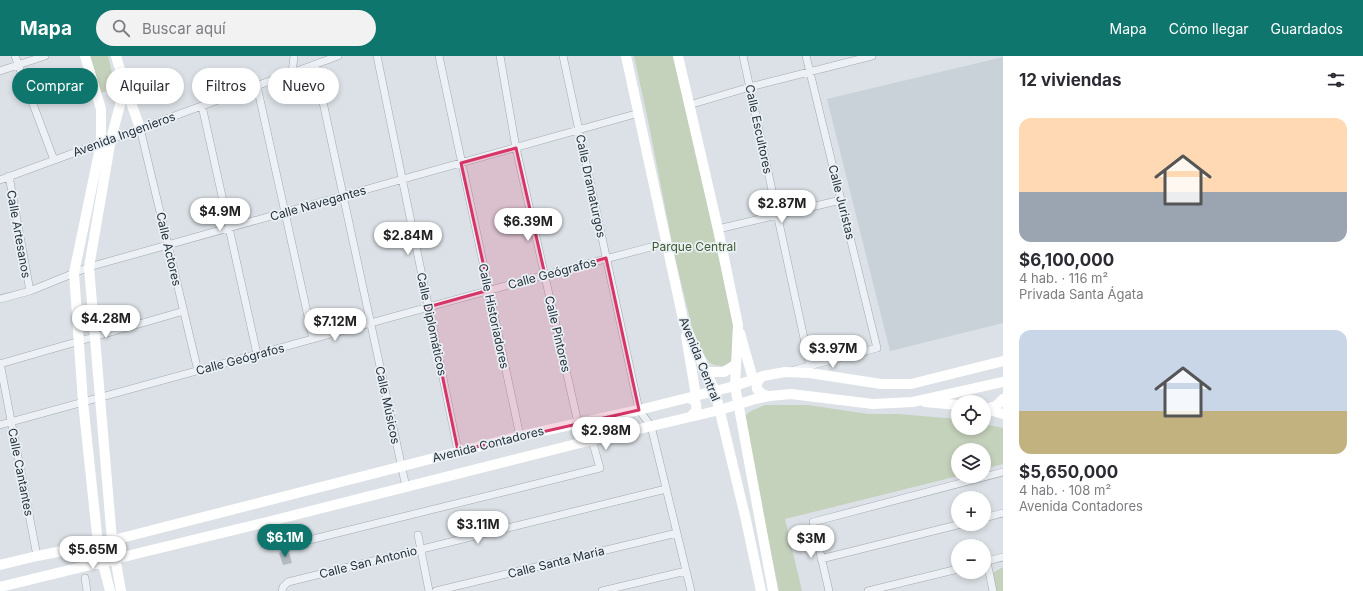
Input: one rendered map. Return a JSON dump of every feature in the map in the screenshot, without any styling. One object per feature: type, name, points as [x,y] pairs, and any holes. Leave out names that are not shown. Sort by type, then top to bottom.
[{"type":"main road","points":[[85,56],[101,110],[101,143],[74,273],[84,402],[98,544],[110,591]]},
{"type":"main road","points":[[116,56],[120,68]]},
{"type":"main road","name":"Avenida Central","points":[[626,56],[684,324],[715,391],[746,520],[760,591]]},
{"type":"main road","name":"Avenida Central","points":[[678,56],[718,229],[738,325],[734,386],[773,591]]},
{"type":"main road","points":[[120,104],[111,139],[89,267],[112,540],[121,591]]},
{"type":"main road","points":[[131,104],[140,128]]},
{"type":"main road","points":[[684,324],[692,397],[696,402],[696,411],[690,417]]},
{"type":"main road","points":[[738,325],[753,379]]},
{"type":"main road","name":"Avenida Contadores","points":[[0,565],[98,544],[458,451],[692,397],[734,386],[763,376],[785,372],[810,373],[881,384],[911,384],[1003,361]]},
{"type":"main road","points":[[706,372],[724,372],[735,365]]},
{"type":"main road","points":[[763,376],[758,379],[756,384],[757,389],[762,394],[770,396]]},
{"type":"main road","name":"Avenida Contadores","points":[[0,587],[267,522],[592,440],[720,410],[770,396],[791,394],[873,404],[915,401],[1003,382]]},
{"type":"main road","points":[[991,407],[996,406],[1003,399]]},
{"type":"main road","points":[[915,401],[951,404]]},
{"type":"main road","points":[[991,410],[1003,414]]},
{"type":"street","points":[[15,56],[54,160]]},
{"type":"street","points":[[0,71],[45,56]]},
{"type":"street","points":[[293,68],[294,56]]},
{"type":"street","name":"Calle Diplomáticos","points":[[377,56],[458,451]]},
{"type":"street","name":"Calle Historiadores","points":[[439,56],[520,436]]},
{"type":"street","name":"Calle Pintores","points":[[500,56],[516,148],[578,423]]},
{"type":"street","name":"Calle Dramaturgos","points":[[563,56],[639,410]]},
{"type":"street","name":"Calle Escultores","points":[[743,56],[810,366]]},
{"type":"street","name":"Calle Juristas","points":[[806,56],[877,348],[810,366]]},
{"type":"street","points":[[689,105],[750,87],[872,56]]},
{"type":"street","name":"Avenida Ingenieros","points":[[306,68],[334,57]]},
{"type":"street","name":"Calle Músicos","points":[[315,65],[406,487]]},
{"type":"street","points":[[260,100],[313,339]]},
{"type":"street","name":"Avenida Ingenieros","points":[[0,180],[208,104]]},
{"type":"street","points":[[202,106],[256,354]]},
{"type":"street","name":"Calle Navegantes","points":[[0,299],[30,291],[89,267],[639,113]]},
{"type":"street","name":"Calle Actores","points":[[140,128],[198,371]]},
{"type":"street","name":"Calle Artesanos","points":[[9,176],[30,291]]},
{"type":"street","points":[[718,229],[841,200]]},
{"type":"street","name":"Calle Geógrafos","points":[[0,425],[606,258],[666,243]]},
{"type":"street","points":[[0,364],[184,311]]},
{"type":"street","name":"Calle Cantantes","points":[[0,364],[37,556]]},
{"type":"street","points":[[785,372],[810,366]]},
{"type":"street","points":[[639,410],[651,426],[691,591]]},
{"type":"street","points":[[267,522],[273,540],[277,546],[285,546],[600,468],[592,440]]},
{"type":"street","points":[[829,591],[813,522],[1003,472]]},
{"type":"street","name":"Calle San Antonio","points":[[283,589],[288,582],[666,489]]},
{"type":"street","points":[[991,517],[1003,514]]},
{"type":"street","points":[[821,559],[951,526]]},
{"type":"street","name":"Calle Santa María","points":[[436,591],[677,533]]},
{"type":"street","points":[[418,535],[429,591]]},
{"type":"street","points":[[991,560],[1003,557]]},
{"type":"street","points":[[602,591],[686,570]]},
{"type":"street","points":[[868,591],[951,571]]},
{"type":"street","points":[[85,578],[87,591]]},
{"type":"street","points":[[990,579],[993,591]]},
{"type":"highlighted area","points":[[516,148],[545,275],[606,258],[639,410],[458,451],[428,307],[489,290],[461,163]]},
{"type":"shaded area","points":[[1003,57],[1003,323],[890,351],[827,99]]},
{"type":"green space","points":[[89,56],[108,56],[111,68],[106,68],[106,92],[100,93],[98,86],[98,68],[93,68]]},
{"type":"green space","name":"Parque Central","points":[[634,56],[675,56],[733,323],[731,361],[722,366],[714,365],[709,362],[700,348],[692,327],[675,258]]},
{"type":"green space","points":[[765,405],[808,405],[868,414],[898,414],[951,418],[951,435],[991,435],[991,425],[1003,428],[1003,464],[991,467],[991,443],[951,443],[951,478],[785,519],[802,591],[779,591],[742,418],[751,411]]},
{"type":"green space","points":[[1003,567],[1003,591],[993,591],[988,579],[991,579],[991,574]]},
{"type":"building","points":[[278,528],[282,539],[276,542],[272,530]]},
{"type":"building","points":[[284,551],[285,554],[289,553],[292,563],[283,565],[279,553]]}]
